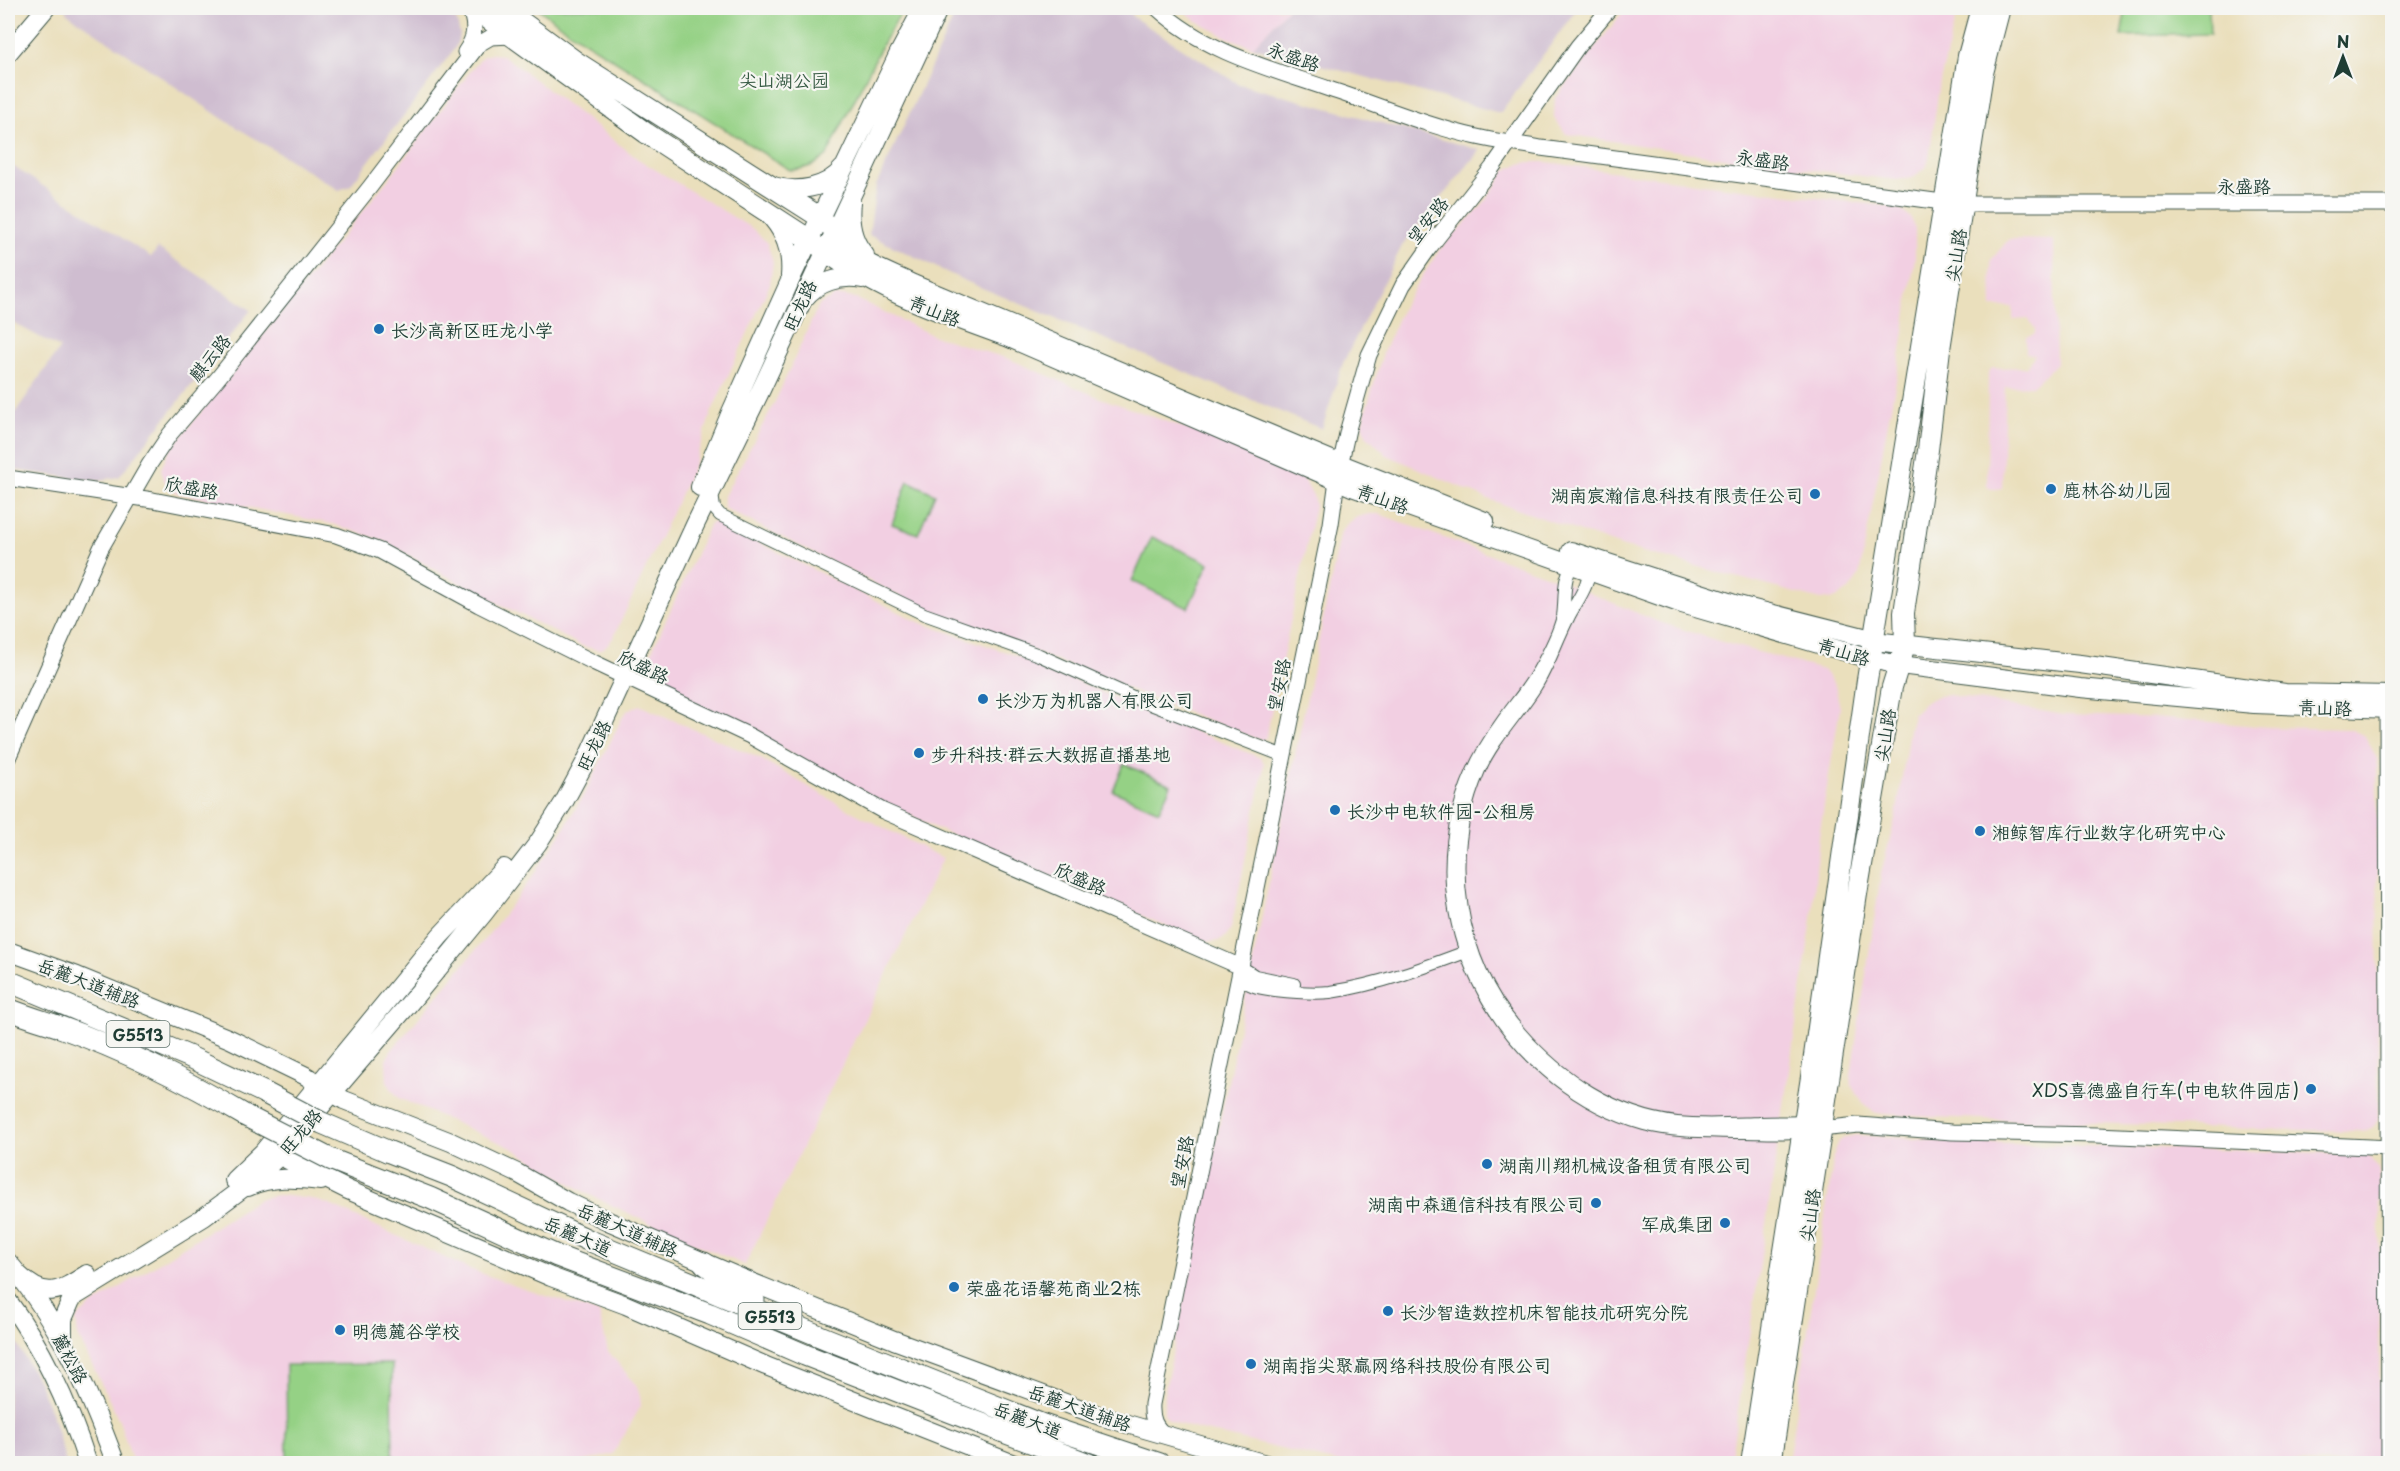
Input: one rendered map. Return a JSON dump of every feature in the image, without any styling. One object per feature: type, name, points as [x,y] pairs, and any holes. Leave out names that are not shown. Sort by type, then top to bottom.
[{"type":"highway","name":"岳麓大道","points":[[8,981],[188,1056],[322,1123],[451,1176],[588,1240],[1007,1411],[1088,1441],[1160,1464]]},
{"type":"highway","name":"岳麓大道","points":[[8,1009],[127,1055],[184,1081],[330,1159],[430,1198],[557,1256],[710,1314],[805,1355],[1089,1464]]},
{"type":"highway","points":[[704,1263],[781,1320]]},
{"type":"main road","points":[[8,34],[31,8]]},
{"type":"main road","points":[[8,53],[46,8]]},
{"type":"main road","name":"青山路","points":[[473,8],[646,133],[758,205],[818,246],[842,266],[868,280],[951,317],[1007,336],[1336,471],[1519,535],[1582,564],[1738,605],[1872,649],[1900,665],[2080,688],[2243,703],[2391,702]]},
{"type":"main road","name":"青山路","points":[[503,8],[578,63],[828,225],[848,249],[886,270],[1336,471]]},
{"type":"main road","name":"旺龙路","points":[[13,1269],[40,1290],[54,1291],[68,1286],[204,1202],[272,1152],[325,1089],[440,936],[490,885],[520,847],[563,779],[618,678],[759,394],[798,308],[848,162],[899,53],[923,8]]},
{"type":"main road","name":"旺龙路","points":[[828,225],[852,196],[939,8]]},
{"type":"main road","name":"尖山路","points":[[1752,1464],[1812,1126],[1857,894],[1892,687],[1905,645],[1904,613],[1940,349],[1968,56],[1981,8]]},
{"type":"main road","name":"尖山路","points":[[1771,1464],[1872,649],[1954,200],[2000,8]]},
{"type":"main road","points":[[768,185],[794,191],[806,190],[831,179],[848,162]]},
{"type":"main road","points":[[852,196],[851,225],[857,245],[871,260],[886,270]]},
{"type":"main road","points":[[758,205],[779,227],[786,240],[791,265],[785,292]]},
{"type":"main road","name":"旺龙路","points":[[618,678],[731,412],[785,292],[818,246]]},
{"type":"main road","points":[[798,308],[813,289],[826,282],[849,277],[868,280]]},
{"type":"main road","name":"青山路","points":[[1872,649],[1905,645],[2080,664],[2285,693],[2391,702]]},
{"type":"main road","name":"岳麓大道辅路","points":[[8,951],[77,976],[262,1053],[354,1105],[451,1142],[608,1221],[704,1263],[894,1340],[1120,1422],[1266,1464]]},
{"type":"main road","points":[[272,1152],[348,1190],[551,1277],[626,1305],[766,1365],[1014,1464]]},
{"type":"main road","name":"旺龙路","points":[[63,1341],[63,1319],[72,1298],[204,1217],[267,1168],[272,1152]]},
{"type":"main road","points":[[233,1195],[252,1185],[301,1178],[321,1181],[348,1190]]},
{"type":"main road","name":"麓松路","points":[[13,1269],[50,1318],[63,1341],[87,1387],[116,1464]]},
{"type":"main road","name":"麓松路","points":[[8,1301],[32,1336],[59,1386],[76,1425],[88,1464]]},
{"type":"street","name":"麒云路","points":[[8,744],[92,554],[155,445],[368,181],[468,48],[473,39],[474,28],[469,8]]},
{"type":"street","points":[[521,8],[529,28]]},
{"type":"street","name":"永盛路","points":[[1157,8],[1176,25],[1205,43],[1242,59],[1432,124],[1477,137],[1509,139],[1954,200],[2392,204]]},
{"type":"street","name":"永盛路","points":[[1165,8],[1178,20],[1208,38],[1243,53],[1433,119],[1509,139]]},
{"type":"street","name":"望安路","points":[[1166,1436],[1152,1420],[1152,1404],[1281,758],[1325,523],[1336,471],[1369,355],[1403,285],[1429,248],[1474,193],[1574,42],[1602,8]]},
{"type":"street","name":"望安路","points":[[1509,139],[1578,46],[1610,8]]},
{"type":"street","name":"麒云路","points":[[8,758],[82,586],[125,498],[171,434],[370,187],[479,44],[491,36],[511,36]]},
{"type":"street","name":"永盛路","points":[[1954,200],[2392,199]]},
{"type":"street","name":"欣盛路","points":[[8,478],[315,530],[355,540],[380,551],[618,678],[748,741],[882,816],[1238,969]]},
{"type":"street","name":"欣盛路","points":[[8,484],[125,498]]},
{"type":"street","points":[[713,486],[714,508],[720,515],[879,593],[924,614],[1039,655],[1281,758]]},
{"type":"street","points":[[695,525],[706,517],[718,518],[923,618],[1038,658],[1134,701],[1281,758]]},
{"type":"street","points":[[1582,564],[1564,591],[1563,616],[1546,656],[1528,687],[1486,748],[1468,786],[1459,811],[1453,849],[1456,915],[1467,948],[1491,994],[1515,1027],[1557,1070],[1589,1093],[1645,1116],[1675,1123],[1858,1125],[1952,1132],[2390,1145]]},
{"type":"street","points":[[1467,948],[1459,878],[1460,832],[1467,804],[1480,768],[1543,674],[1568,617],[1580,598],[1582,564]]},
{"type":"street","points":[[2391,702],[2392,997]]},
{"type":"street","points":[[2389,1464],[2391,702]]},
{"type":"street","points":[[1238,969],[1245,981],[1252,986],[1288,991],[1329,992],[1371,983],[1467,948]]},
{"type":"street","name":"望安路","points":[[1120,1422],[1136,1420],[1144,1411],[1238,969]]},
{"type":"shaded area","points":[[66,8],[435,8],[457,21],[460,35],[455,48],[350,186],[339,190],[223,119],[74,18],[67,13]]},
{"type":"shaded area","points":[[958,8],[1127,8],[1133,17],[1239,84],[1480,150],[1402,246],[1343,363],[1322,429],[963,280],[869,235],[876,186]]},
{"type":"shaded area","points":[[1180,8],[1288,8],[1253,47],[1226,37],[1197,21]]},
{"type":"shaded area","points":[[1288,8],[1578,8],[1500,113],[1253,47]]},
{"type":"shaded area","points":[[1626,8],[1958,8],[1940,81],[1926,167],[1914,177],[1897,180],[1771,165],[1566,134],[1554,118],[1555,99]]},
{"type":"shaded area","points":[[502,55],[512,62],[638,159],[753,229],[767,243],[773,262],[770,284],[712,411],[692,470],[613,638],[604,648],[598,650],[582,646],[381,540],[332,524],[177,493],[165,483],[161,469],[168,453],[390,177],[476,64],[483,56]]},
{"type":"shaded area","points":[[1529,162],[1546,162],[1731,188],[1886,206],[1900,209],[1911,218],[1915,228],[1915,258],[1898,370],[1859,576],[1849,590],[1836,598],[1821,600],[1621,546],[1488,499],[1387,455],[1366,435],[1362,425],[1365,413],[1383,353],[1403,306],[1440,249],[1481,207],[1505,171]]},
{"type":"shaded area","points":[[8,163],[151,257],[158,248],[251,310],[119,477],[96,481],[8,469],[8,423],[60,348],[8,320]]},
{"type":"shaded area","points":[[2009,239],[2054,240],[2056,364],[2032,386],[2005,387],[2002,489],[1991,489],[1987,486],[1988,373],[1992,368],[2026,367],[2035,355],[2026,353],[2026,337],[2035,334],[2035,329],[2029,319],[2013,320],[2013,307],[1992,307],[1991,260]]},
{"type":"shaded area","points":[[835,296],[857,299],[934,336],[1009,359],[1100,398],[1228,443],[1294,472],[1302,478],[1313,495],[1315,506],[1266,737],[1263,740],[927,610],[724,508],[724,496],[774,404],[819,305]]},
{"type":"shaded area","points":[[1379,514],[1548,576],[1659,622],[1823,670],[1835,685],[1840,708],[1819,836],[1812,918],[1730,1463],[1339,1463],[1189,1427],[1168,1420],[1164,1413],[1164,1395],[1341,532],[1357,517]]},
{"type":"shaded area","points":[[717,522],[921,623],[1035,662],[1132,706],[1261,758],[1264,763],[1263,772],[1231,928],[1226,936],[1218,941],[1207,942],[1192,937],[938,829],[868,795],[655,683],[647,672],[650,655],[710,523]]},
{"type":"shaded area","points":[[1949,695],[2064,715],[2166,718],[2267,727],[2350,729],[2365,736],[2377,759],[2378,1120],[2373,1127],[2360,1131],[2255,1129],[1931,1117],[1873,1112],[1863,1103],[1852,1086],[1851,1075],[1881,874],[1897,811],[1909,730],[1914,713],[1924,703],[1937,696]]},
{"type":"shaded area","points":[[639,705],[761,759],[847,809],[943,858],[745,1265],[588,1194],[512,1148],[399,1098],[387,1081],[386,1060],[391,1051],[489,934],[530,880],[587,789],[622,718],[628,710]]},
{"type":"shaded area","points":[[1857,1135],[1972,1143],[2367,1154],[2378,1168],[2380,1179],[2379,1463],[1788,1464],[1835,1149],[1838,1142],[1846,1137]]},
{"type":"shaded area","name":"明德麓谷学校","points":[[278,1195],[312,1199],[330,1205],[467,1268],[599,1313],[608,1351],[636,1385],[640,1395],[641,1406],[613,1454],[577,1463],[133,1463],[119,1420],[78,1336],[76,1321],[91,1306],[246,1207],[261,1198]]},
{"type":"shaded area","points":[[8,1328],[39,1383],[53,1417],[66,1463],[8,1463]]},
{"type":"green space","name":"尖山湖公园","points":[[537,8],[904,8],[885,39],[827,155],[810,166],[790,170],[576,36]]},
{"type":"green space","points":[[2126,8],[2209,8],[2210,34],[2121,36]]},
{"type":"green space","points":[[908,481],[935,494],[918,534],[892,524]]},
{"type":"green space","points":[[1152,537],[1209,563],[1188,608],[1132,581]]},
{"type":"green space","points":[[1124,764],[1171,785],[1159,811],[1113,791]]},
{"type":"green space","points":[[392,1364],[393,1463],[287,1463],[286,1365]]},
{"type":"place","name":"长沙高新区旺龙小学","points":[[379,329]]},
{"type":"place","name":"鹿林谷幼儿园","points":[[2051,489]]},
{"type":"place","name":"湖南宸瀚信息科技有限责任公司","points":[[1815,494]]},
{"type":"place","name":"长沙万为机器人有限公司","points":[[983,699]]},
{"type":"place","name":"步升科技·群云大数据直播基地","points":[[919,753]]},
{"type":"place","name":"长沙中电软件园-公租房","points":[[1335,810]]},
{"type":"place","name":"湘鲸智库行业数字化研究中心","points":[[1980,831]]},
{"type":"place","name":"XDS喜德盛自行车(中电软件园店)","points":[[2311,1089]]},
{"type":"place","name":"湖南川翔机械设备租赁有限公司","points":[[1487,1164]]},
{"type":"place","name":"湖南中森通信科技有限公司","points":[[1596,1203]]},
{"type":"place","name":"军成集团","points":[[1725,1223]]},
{"type":"place","name":"荣盛花语馨苑商业2栋","points":[[954,1287]]},
{"type":"place","name":"长沙智造数控机床智能技术研究分院","points":[[1388,1311]]},
{"type":"place","name":"明德麓谷学校","points":[[340,1330]]},
{"type":"place","name":"湖南指尖聚赢网络科技股份有限公司","points":[[1251,1364]]}]
